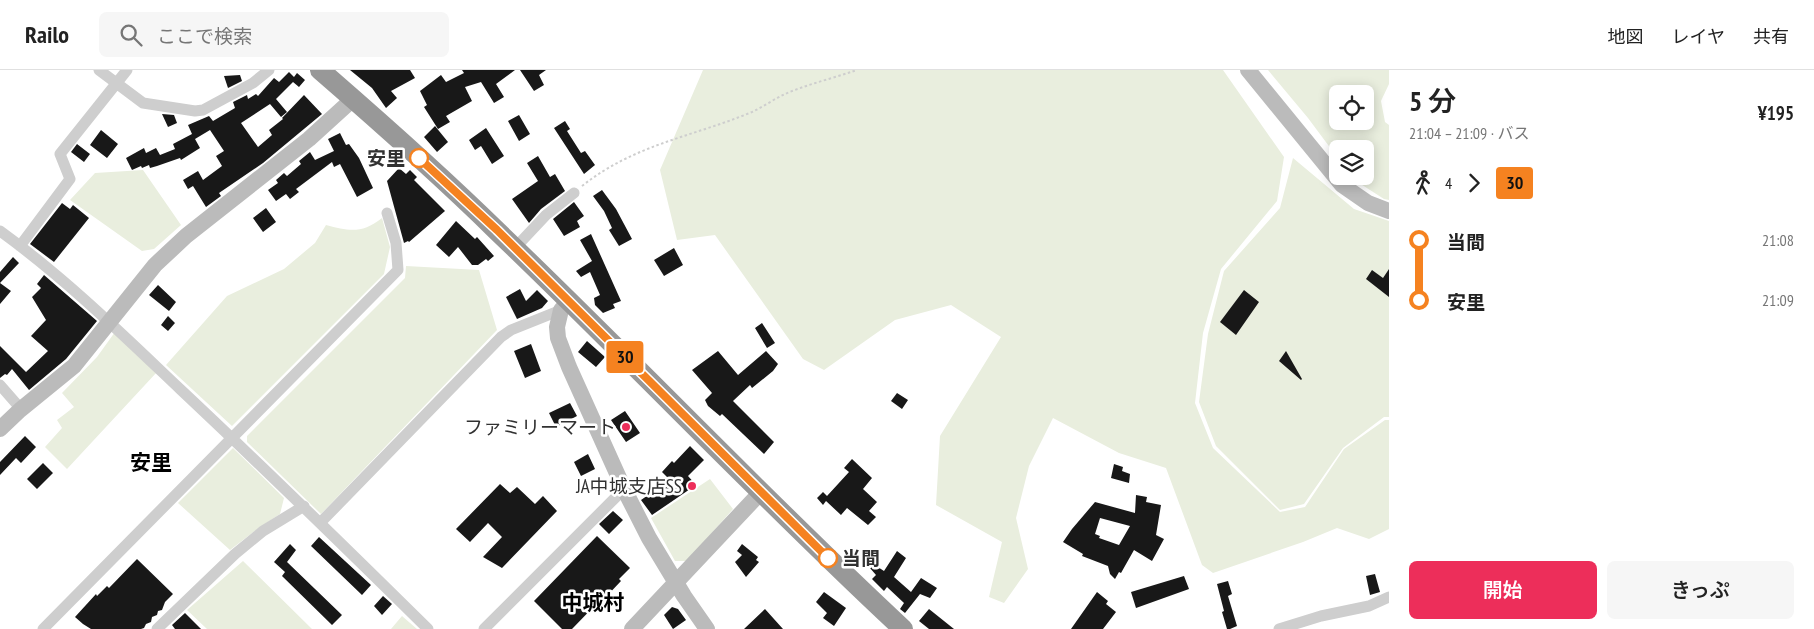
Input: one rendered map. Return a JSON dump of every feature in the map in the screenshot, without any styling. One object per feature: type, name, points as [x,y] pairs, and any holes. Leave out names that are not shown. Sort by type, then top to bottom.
[{"type":"highway","points":[[320,70],[434,170],[515,248],[565,306],[903,629]]},
{"type":"street","points":[[99,70],[143,103],[195,111],[203,110],[253,83],[269,70]]},
{"type":"street","points":[[20,246],[70,179],[60,154],[127,70]]},
{"type":"street","points":[[1248,70],[1342,185],[1368,203],[1389,211]]},
{"type":"street","points":[[0,429],[21,409],[74,366],[155,265],[186,236],[309,139],[353,99]]},
{"type":"street","points":[[515,248],[546,216],[574,193]]},
{"type":"street","points":[[43,629],[398,270],[396,243],[387,213]]},
{"type":"street","points":[[0,231],[109,322],[304,506],[428,629]]},
{"type":"street","points":[[565,306],[557,327],[558,338],[624,489],[648,538],[707,629]]},
{"type":"street","points":[[320,523],[501,337],[511,330],[565,306]]},
{"type":"street","points":[[0,385],[21,409]]},
{"type":"street","points":[[484,629],[624,489]]},
{"type":"street","points":[[632,629],[761,492]]},
{"type":"street","points":[[157,629],[235,554],[263,531],[304,506]]},
{"type":"street","points":[[1279,629],[1321,616],[1369,606],[1389,597]]},
{"type":"path","points":[[574,193],[602,172],[652,146],[753,112],[786,94],[857,70]]},
{"type":"green space","points":[[703,70],[1223,70],[1284,157],[1277,201],[1221,269],[1203,333],[1195,403],[1213,448],[1280,512],[1305,507],[1344,449],[1385,420],[1389,420],[1389,529],[1369,539],[1337,528],[1303,542],[1213,573],[1202,565],[1166,468],[1119,453],[1053,418],[1029,466],[1016,518],[1028,569],[1004,603],[989,597],[1002,542],[936,505],[940,436],[1001,337],[951,305],[895,320],[824,370],[803,359],[715,235],[677,240],[660,170]]},
{"type":"green space","points":[[1268,70],[1389,70],[1389,84],[1381,101],[1385,122],[1389,125],[1389,200],[1384,199],[1362,185],[1374,185],[1374,140],[1329,140],[1329,146]]},
{"type":"green space","points":[[1293,158],[1354,209],[1389,221],[1389,417],[1384,417],[1343,448],[1304,504],[1280,510],[1216,446],[1199,402],[1208,334],[1224,271],[1280,208]]},
{"type":"green space","points":[[143,170],[181,225],[154,249],[142,251],[70,200],[95,173]]},
{"type":"green space","points":[[382,218],[390,247],[384,274],[232,426],[166,365],[227,296],[284,269],[315,243],[326,225],[355,230],[368,227]]},
{"type":"green space","points":[[406,266],[479,270],[497,330],[321,514],[247,442],[247,436],[405,278]]},
{"type":"green space","points":[[115,332],[157,372],[67,469],[45,447],[62,428],[57,420],[74,407],[62,393],[97,357]]},
{"type":"green space","points":[[233,448],[284,498],[280,514],[230,550],[178,503]]},
{"type":"green space","points":[[710,479],[733,509],[687,561],[675,561],[651,518]]},
{"type":"green space","points":[[243,561],[312,629],[207,629],[187,610]]},
{"type":"green space","points":[[402,616],[417,629],[391,629]]},
{"type":"building","points":[[350,70],[410,70],[415,78],[391,91],[397,98],[386,108],[372,88]]},
{"type":"building","points":[[462,70],[515,70],[496,84],[504,97],[494,103],[481,82],[465,87],[472,101],[446,116],[450,122],[438,129],[424,107],[427,105],[420,91],[441,75],[446,82],[464,73]]},
{"type":"building","points":[[520,70],[546,70],[539,75],[544,85],[534,91]]},
{"type":"building","points":[[289,72],[294,77],[297,73],[305,80],[299,87],[293,82],[276,99],[287,112],[281,117],[270,104],[241,123],[258,147],[272,135],[269,130],[283,119],[304,95],[322,114],[263,163],[219,193],[221,196],[206,207],[193,186],[188,189],[183,180],[198,171],[203,180],[222,166],[216,156],[224,151],[210,130],[195,139],[200,148],[181,160],[180,158],[150,168],[149,165],[132,170],[126,158],[144,148],[146,153],[156,148],[160,155],[175,149],[173,144],[192,134],[188,125],[209,116],[213,121],[235,108],[233,102],[247,95],[248,99],[256,94],[258,96],[274,78],[279,82]]},
{"type":"building","points":[[240,75],[242,81],[228,88],[224,76]]},
{"type":"building","points":[[162,114],[174,115],[177,123],[168,127]]},
{"type":"building","points":[[519,115],[530,134],[519,141],[508,121]]},
{"type":"building","points":[[565,121],[570,129],[567,131],[581,153],[585,151],[595,165],[584,174],[554,128]]},
{"type":"building","points":[[435,126],[448,142],[437,152],[424,137]]},
{"type":"building","points":[[486,128],[504,156],[492,164],[481,146],[475,150],[469,140]]},
{"type":"building","points":[[101,130],[118,144],[107,158],[90,145]]},
{"type":"building","points":[[340,133],[346,145],[349,144],[359,158],[373,188],[357,197],[340,164],[334,167],[332,162],[296,189],[299,192],[290,199],[286,194],[276,201],[268,190],[278,183],[276,180],[284,173],[287,176],[301,164],[299,161],[310,152],[315,160],[334,151],[328,139]]},
{"type":"building","points":[[77,144],[90,154],[84,162],[71,152]]},
{"type":"building","points":[[538,156],[550,177],[555,174],[565,191],[541,209],[529,223],[512,199],[538,181],[527,163]]},
{"type":"building","points":[[399,168],[406,174],[410,170],[417,177],[414,180],[445,211],[409,242],[404,243],[387,181]]},
{"type":"building","points":[[602,190],[616,209],[632,239],[619,246],[609,230],[612,228],[604,211],[593,196]]},
{"type":"building","points":[[574,202],[584,216],[577,221],[580,227],[564,236],[553,219]]},
{"type":"building","points":[[62,203],[70,209],[73,205],[89,218],[54,262],[30,244]]},
{"type":"building","points":[[266,208],[276,222],[263,232],[253,218]]},
{"type":"building","points":[[456,221],[475,239],[477,237],[494,256],[488,261],[486,259],[478,265],[472,265],[458,247],[449,257],[436,245]]},
{"type":"building","points":[[591,234],[621,301],[613,304],[615,308],[603,313],[595,305],[594,298],[600,295],[590,272],[581,277],[576,271],[592,261],[580,240]]},
{"type":"building","points":[[674,248],[683,265],[664,276],[654,260]]},
{"type":"building","points":[[13,257],[19,263],[0,283],[0,272]]},
{"type":"building","points":[[1389,269],[1389,297],[1366,279],[1372,270],[1383,278]]},
{"type":"building","points":[[44,275],[97,321],[66,359],[29,390],[12,369],[7,375],[5,374],[0,378],[0,346],[26,372],[48,351],[31,336],[46,320],[32,297],[41,288],[37,284]]},
{"type":"building","points":[[0,283],[11,291],[0,304]]},
{"type":"building","points":[[158,285],[176,302],[169,311],[149,295]]},
{"type":"building","points":[[520,289],[526,301],[537,290],[548,301],[542,308],[517,319],[506,297]]},
{"type":"building","points":[[1244,290],[1259,302],[1236,335],[1220,322]]},
{"type":"building","points":[[168,316],[175,323],[168,331],[161,325]]},
{"type":"building","points":[[762,323],[775,343],[767,348],[755,328]]},
{"type":"building","points":[[587,341],[605,357],[596,367],[578,352]]},
{"type":"building","points":[[531,344],[541,371],[525,378],[514,351]]},
{"type":"building","points":[[718,351],[738,375],[766,351],[778,364],[773,371],[752,388],[750,385],[733,401],[774,442],[764,454],[722,414],[720,416],[708,406],[705,400],[712,393],[692,370]]},
{"type":"building","points":[[1286,351],[1302,379],[1301,380],[1279,361]]},
{"type":"building","points":[[897,393],[908,400],[902,409],[891,401]]},
{"type":"building","points":[[570,403],[577,416],[556,427],[549,413]]},
{"type":"building","name":"ファミリーマート","points":[[625,411],[640,433],[626,442],[611,420]]},
{"type":"building","points":[[25,436],[36,447],[21,463],[16,458],[0,475],[0,462]]},
{"type":"building","points":[[690,446],[704,460],[688,476],[696,485],[652,515],[641,500],[670,480],[662,472],[672,461],[674,463]]},
{"type":"building","points":[[588,454],[595,469],[581,476],[574,462]]},
{"type":"building","points":[[852,459],[872,478],[863,489],[877,502],[869,511],[876,517],[868,525],[847,508],[841,515],[826,501],[823,505],[817,498],[823,492],[827,496],[849,472],[844,468]]},
{"type":"building","points":[[43,463],[53,473],[37,489],[27,479]]},
{"type":"building","points":[[1114,464],[1123,467],[1122,471],[1130,474],[1129,483],[1111,478]]},
{"type":"building","points":[[500,484],[510,493],[517,487],[535,504],[543,496],[557,511],[502,568],[483,557],[502,537],[488,523],[470,542],[456,529]]},
{"type":"building","points":[[1136,495],[1147,497],[1146,502],[1161,505],[1156,535],[1164,539],[1152,561],[1134,550],[1121,573],[1119,572],[1115,579],[1110,574],[1108,566],[1082,556],[1083,554],[1063,542],[1095,502],[1135,513]],"holes":[[[1100,518],[1130,526],[1119,545],[1099,538],[1100,536],[1095,534]]]},
{"type":"building","points":[[613,511],[623,520],[609,534],[599,524]]},
{"type":"building","points":[[597,536],[630,568],[604,599],[603,597],[572,629],[562,629],[534,601]]},
{"type":"building","points":[[319,537],[371,585],[362,595],[311,546]]},
{"type":"building","points":[[290,544],[296,550],[287,562],[342,615],[332,625],[282,576],[285,572],[274,562]]},
{"type":"building","points":[[742,544],[758,557],[756,560],[759,562],[746,577],[735,562],[742,555],[737,551]]},
{"type":"building","points":[[897,551],[906,558],[894,577],[911,592],[921,578],[937,588],[930,598],[920,594],[905,613],[900,609],[904,603],[887,587],[884,591],[872,579],[876,575],[863,560],[864,558],[884,571]]},
{"type":"building","points":[[137,559],[173,594],[165,602],[162,610],[152,617],[151,622],[141,629],[91,629],[75,617],[96,594],[97,596],[107,586],[109,588]]},
{"type":"building","points":[[1375,574],[1380,592],[1370,595],[1366,576]]},
{"type":"building","points":[[1184,576],[1189,589],[1136,608],[1131,592]]},
{"type":"building","points":[[1228,581],[1232,594],[1228,596],[1237,626],[1230,629],[1227,629],[1222,612],[1224,611],[1217,584]]},
{"type":"building","points":[[824,592],[846,608],[834,626],[823,618],[827,613],[816,602]]},
{"type":"building","points":[[1097,592],[1108,601],[1106,604],[1116,612],[1103,629],[1071,629]]},
{"type":"building","points":[[383,596],[392,604],[382,615],[374,606]]},
{"type":"building","points":[[672,607],[678,609],[686,620],[673,629],[664,615]]},
{"type":"building","points":[[765,609],[783,629],[744,629]]},
{"type":"building","points":[[929,609],[954,629],[929,629],[919,621]]},
{"type":"building","points":[[185,613],[201,629],[175,629],[172,625]]},
{"type":"bus line","name":"30","points":[[419,158],[497,230],[828,558]]},
{"type":"place","name":"安里","points":[[419,158]]},
{"type":"place","name":"ファミリーマート","points":[[626,427]]},
{"type":"place","name":"JA中城支店SS","points":[[692,486]]},
{"type":"place","name":"当間","points":[[828,558]]},
{"type":"district","name":"安里","points":[[151,463]]},
{"type":"district","name":"中城村","points":[[593,603]]}]
